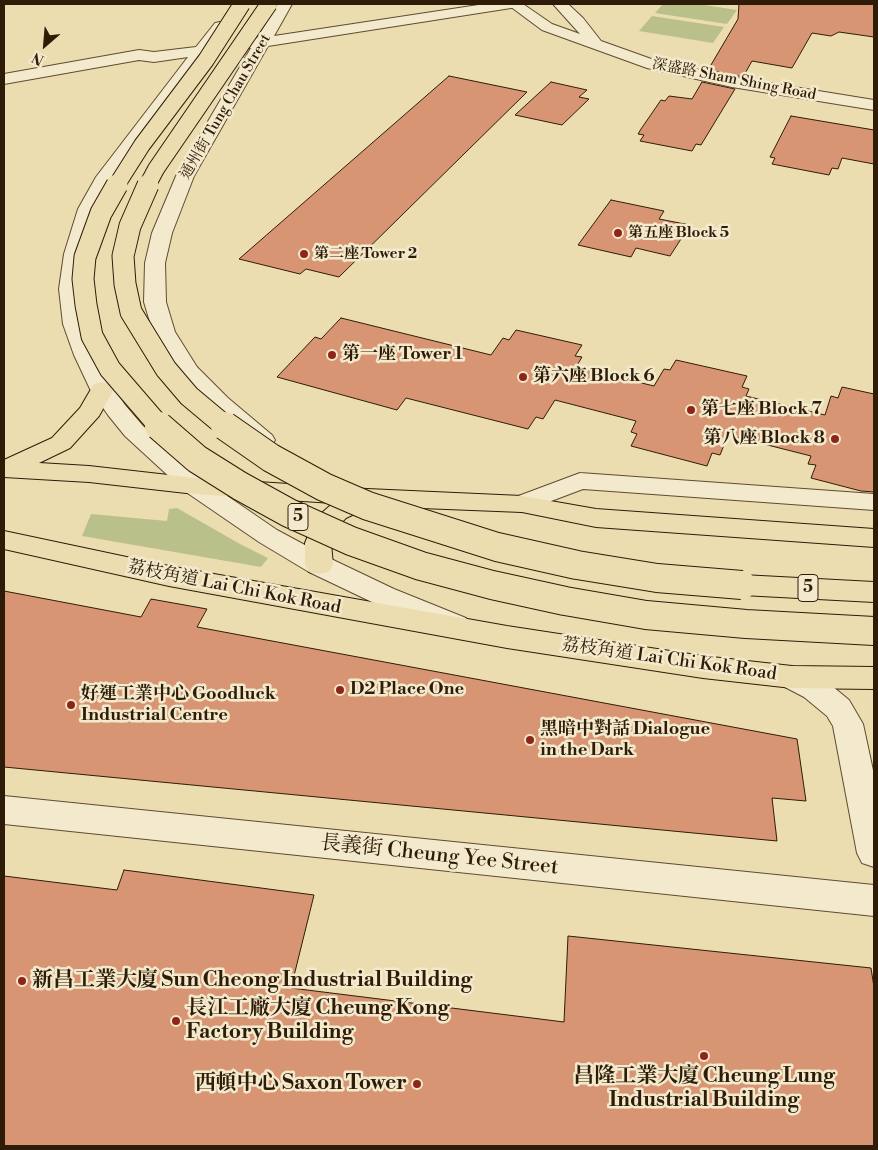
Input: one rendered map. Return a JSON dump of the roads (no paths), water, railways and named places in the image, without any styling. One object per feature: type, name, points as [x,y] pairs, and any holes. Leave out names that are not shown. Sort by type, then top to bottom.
[{"type":"main road","name":"5","points":[[242,4],[206,60],[126,169],[101,213],[85,257],[83,279],[92,336],[110,369],[161,428],[198,459],[240,486],[289,513],[351,541],[421,566],[565,602],[646,615],[746,624],[874,631]]},
{"type":"main road","name":"5","points":[[269,4],[156,170],[130,226],[123,256],[130,312],[166,369],[189,396],[226,427],[271,458],[324,487],[368,506],[489,544],[577,565],[657,578],[742,585],[874,592]]},
{"type":"main road","points":[[5,469],[61,443],[79,427],[91,411],[102,389]]},
{"type":"main road","name":"荔枝角道 Lai Chi Kok Road","points":[[5,469],[89,474],[195,486],[367,497],[522,504],[596,518],[874,538]]},
{"type":"main road","points":[[319,565],[318,543],[324,525],[337,512],[367,497]]},
{"type":"main road","name":"荔枝角道 Lai Chi Kok Road","points":[[4,540],[169,576],[466,629],[703,667],[792,677],[874,678]]},
{"type":"street","points":[[195,486],[134,431],[116,410],[102,389],[85,355],[74,324],[69,289],[74,254],[88,209],[102,181],[177,82],[203,51],[235,4]]},
{"type":"street","name":"通州街 Tung Chau Street","points":[[285,4],[185,176],[162,232],[155,262],[155,302],[164,332],[188,371],[227,409],[253,432],[287,457],[367,497]]},
{"type":"street","points":[[4,79],[139,55],[154,57],[203,51],[512,4]]},
{"type":"street","name":"深盛路 Sham Shing Road","points":[[512,4],[548,27],[596,46],[671,70],[874,105]]},
{"type":"street","points":[[560,4],[578,21],[596,46]]},
{"type":"street","points":[[139,55],[149,49],[214,36],[276,20],[294,18]]},
{"type":"street","points":[[112,60],[153,65],[177,82]]},
{"type":"street","name":"荔枝角道 Lai Chi Kok Road","points":[[522,504],[580,481],[874,502]]},
{"type":"street","name":"荔枝角道 Lai Chi Kok Road","points":[[195,486],[268,536],[319,565],[384,596],[466,629]]},
{"type":"street","points":[[792,677],[815,689],[838,708],[848,724],[874,853]]},
{"type":"street","name":"長義街 Cheung Yee Street","points":[[4,810],[874,901]]},
{"type":"place","name":"第五座 Block 5","points":[[618,233]]},
{"type":"place","name":"第二座 Tower 2","points":[[304,254]]},
{"type":"place","name":"第一座 Tower 1","points":[[332,355]]},
{"type":"place","name":"第六座 Block 6","points":[[523,377]]},
{"type":"place","name":"第七座 Block 7","points":[[691,410]]},
{"type":"place","name":"第八座 Block 8","points":[[835,439]]},
{"type":"place","name":"D2 Place One","points":[[340,690]]},
{"type":"place","name":"好運工業中心 Goodluck Industrial Centre","points":[[71,705]]},
{"type":"place","name":"黑暗中對話 Dialogue in the Dark","points":[[530,740]]},
{"type":"place","name":"新昌工業大廈 Sun Cheong Industrial Building","points":[[22,981]]},
{"type":"place","name":"長江工廠大廈 Cheung Kong Factory Building","points":[[176,1021]]},
{"type":"place","name":"昌隆工業大廈 Cheung Lung Industrial Building","points":[[704,1056]]},
{"type":"place","name":"西頓中心 Saxon Tower","points":[[417,1084]]}]
